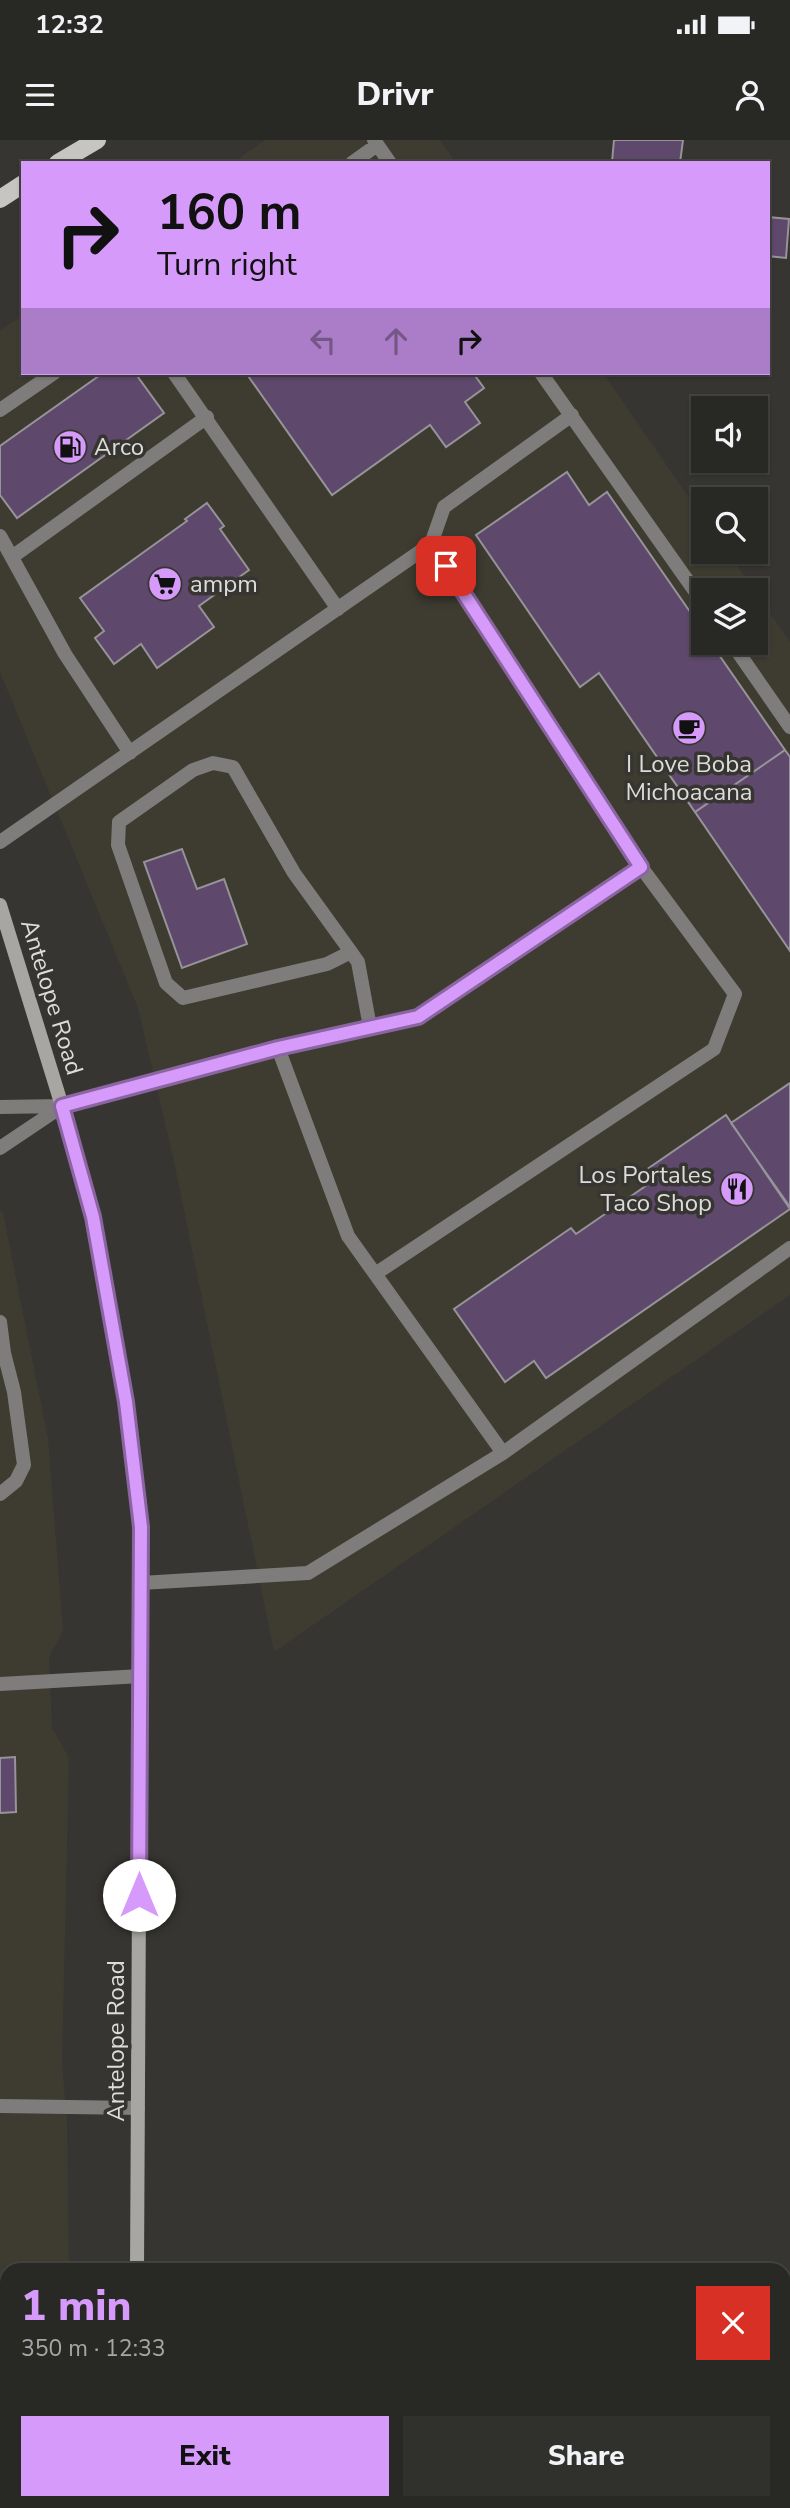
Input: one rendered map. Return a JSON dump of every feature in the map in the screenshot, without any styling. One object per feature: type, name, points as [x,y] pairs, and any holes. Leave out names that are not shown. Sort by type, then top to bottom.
[{"type":"main road","points":[[61,161],[97,140]]},
{"type":"main road","points":[[0,199],[21,185]]},
{"type":"main road","name":"Antelope Road","points":[[0,905],[93,1217],[126,1402],[141,1527],[137,2263]]},
{"type":"street","points":[[354,161],[376,142],[389,161]]},
{"type":"street","points":[[0,410],[51,375]]},
{"type":"street","points":[[175,375],[338,609]]},
{"type":"street","points":[[542,375],[691,585]]},
{"type":"street","points":[[0,842],[431,544],[444,507],[572,415]]},
{"type":"street","points":[[12,557],[206,417]]},
{"type":"street","points":[[0,536],[65,654],[130,753]]},
{"type":"street","points":[[375,1274],[714,1049],[735,994],[641,867],[431,544]]},
{"type":"street","points":[[739,655],[790,727]]},
{"type":"street","points":[[351,952],[327,964],[183,998],[166,983],[118,845],[119,822],[193,770],[213,763],[233,767],[294,873],[351,952],[358,962],[370,1027]]},
{"type":"street","points":[[0,1107],[62,1106],[278,1048],[418,1017],[641,867]]},
{"type":"street","points":[[278,1048],[348,1237],[503,1453]]},
{"type":"street","points":[[0,1148],[62,1106]]},
{"type":"street","points":[[141,1583],[308,1573],[503,1453],[790,1248]]},
{"type":"street","points":[[0,1322],[4,1353],[14,1392],[24,1465],[16,1481],[0,1494]]},
{"type":"street","points":[[0,1684],[141,1676]]},
{"type":"street","points":[[0,2106],[138,2108]]},
{"type":"shaded area","points":[[265,140],[440,140],[455,161],[236,161]]},
{"type":"shaded area","points":[[21,316],[21,375],[604,375],[691,501],[691,564],[736,564],[746,578],[691,578],[691,655],[768,655],[768,610],[790,642],[790,1295],[274,1652],[174,1161],[138,1008],[0,672],[0,331]]},
{"type":"shaded area","points":[[0,1210],[3,1213],[48,1439],[63,1631],[49,1657],[52,1728],[69,1758],[62,2062],[67,2122],[69,2263],[0,2263]]},
{"type":"building","points":[[614,140],[683,140],[680,161],[612,161]]},
{"type":"building","points":[[770,217],[789,219],[786,258],[770,256]]},
{"type":"building","points":[[100,375],[136,375],[164,413],[17,518],[0,495],[0,446]]},
{"type":"building","points":[[247,375],[474,375],[484,388],[465,402],[480,423],[446,447],[430,425],[332,495]]},
{"type":"building","points":[[567,472],[589,505],[607,492],[691,613],[691,655],[719,655],[785,750],[695,812],[599,673],[580,687],[476,535]]},
{"type":"building","name":"ampm","points":[[207,503],[224,526],[220,529],[249,570],[199,606],[214,627],[157,668],[141,644],[114,664],[95,638],[104,631],[80,598],[187,521],[185,519]]},
{"type":"building","points":[[785,750],[790,757],[790,951],[695,812]]},
{"type":"building","points":[[182,849],[197,889],[224,879],[247,944],[182,968],[144,862]]},
{"type":"building","points":[[790,1083],[790,1207],[731,1123]]},
{"type":"building","points":[[726,1115],[790,1209],[546,1378],[534,1361],[505,1382],[454,1309],[571,1228],[576,1234],[650,1183],[643,1172]]},
{"type":"building","points":[[15,1757],[16,1812],[0,1813],[0,1758]]},
{"type":"place","name":"Arco","points":[[70,447]]},
{"type":"place","name":"ampm","points":[[165,584]]},
{"type":"place","name":"I Love Boba Michoacana","points":[[689,728]]},
{"type":"place","name":"Los Portales Taco Shop","points":[[737,1189]]},
{"type":"route","points":[[139,1895],[141,1527],[126,1402],[93,1217],[62,1106],[278,1048],[418,1017],[641,867],[446,566]]}]
